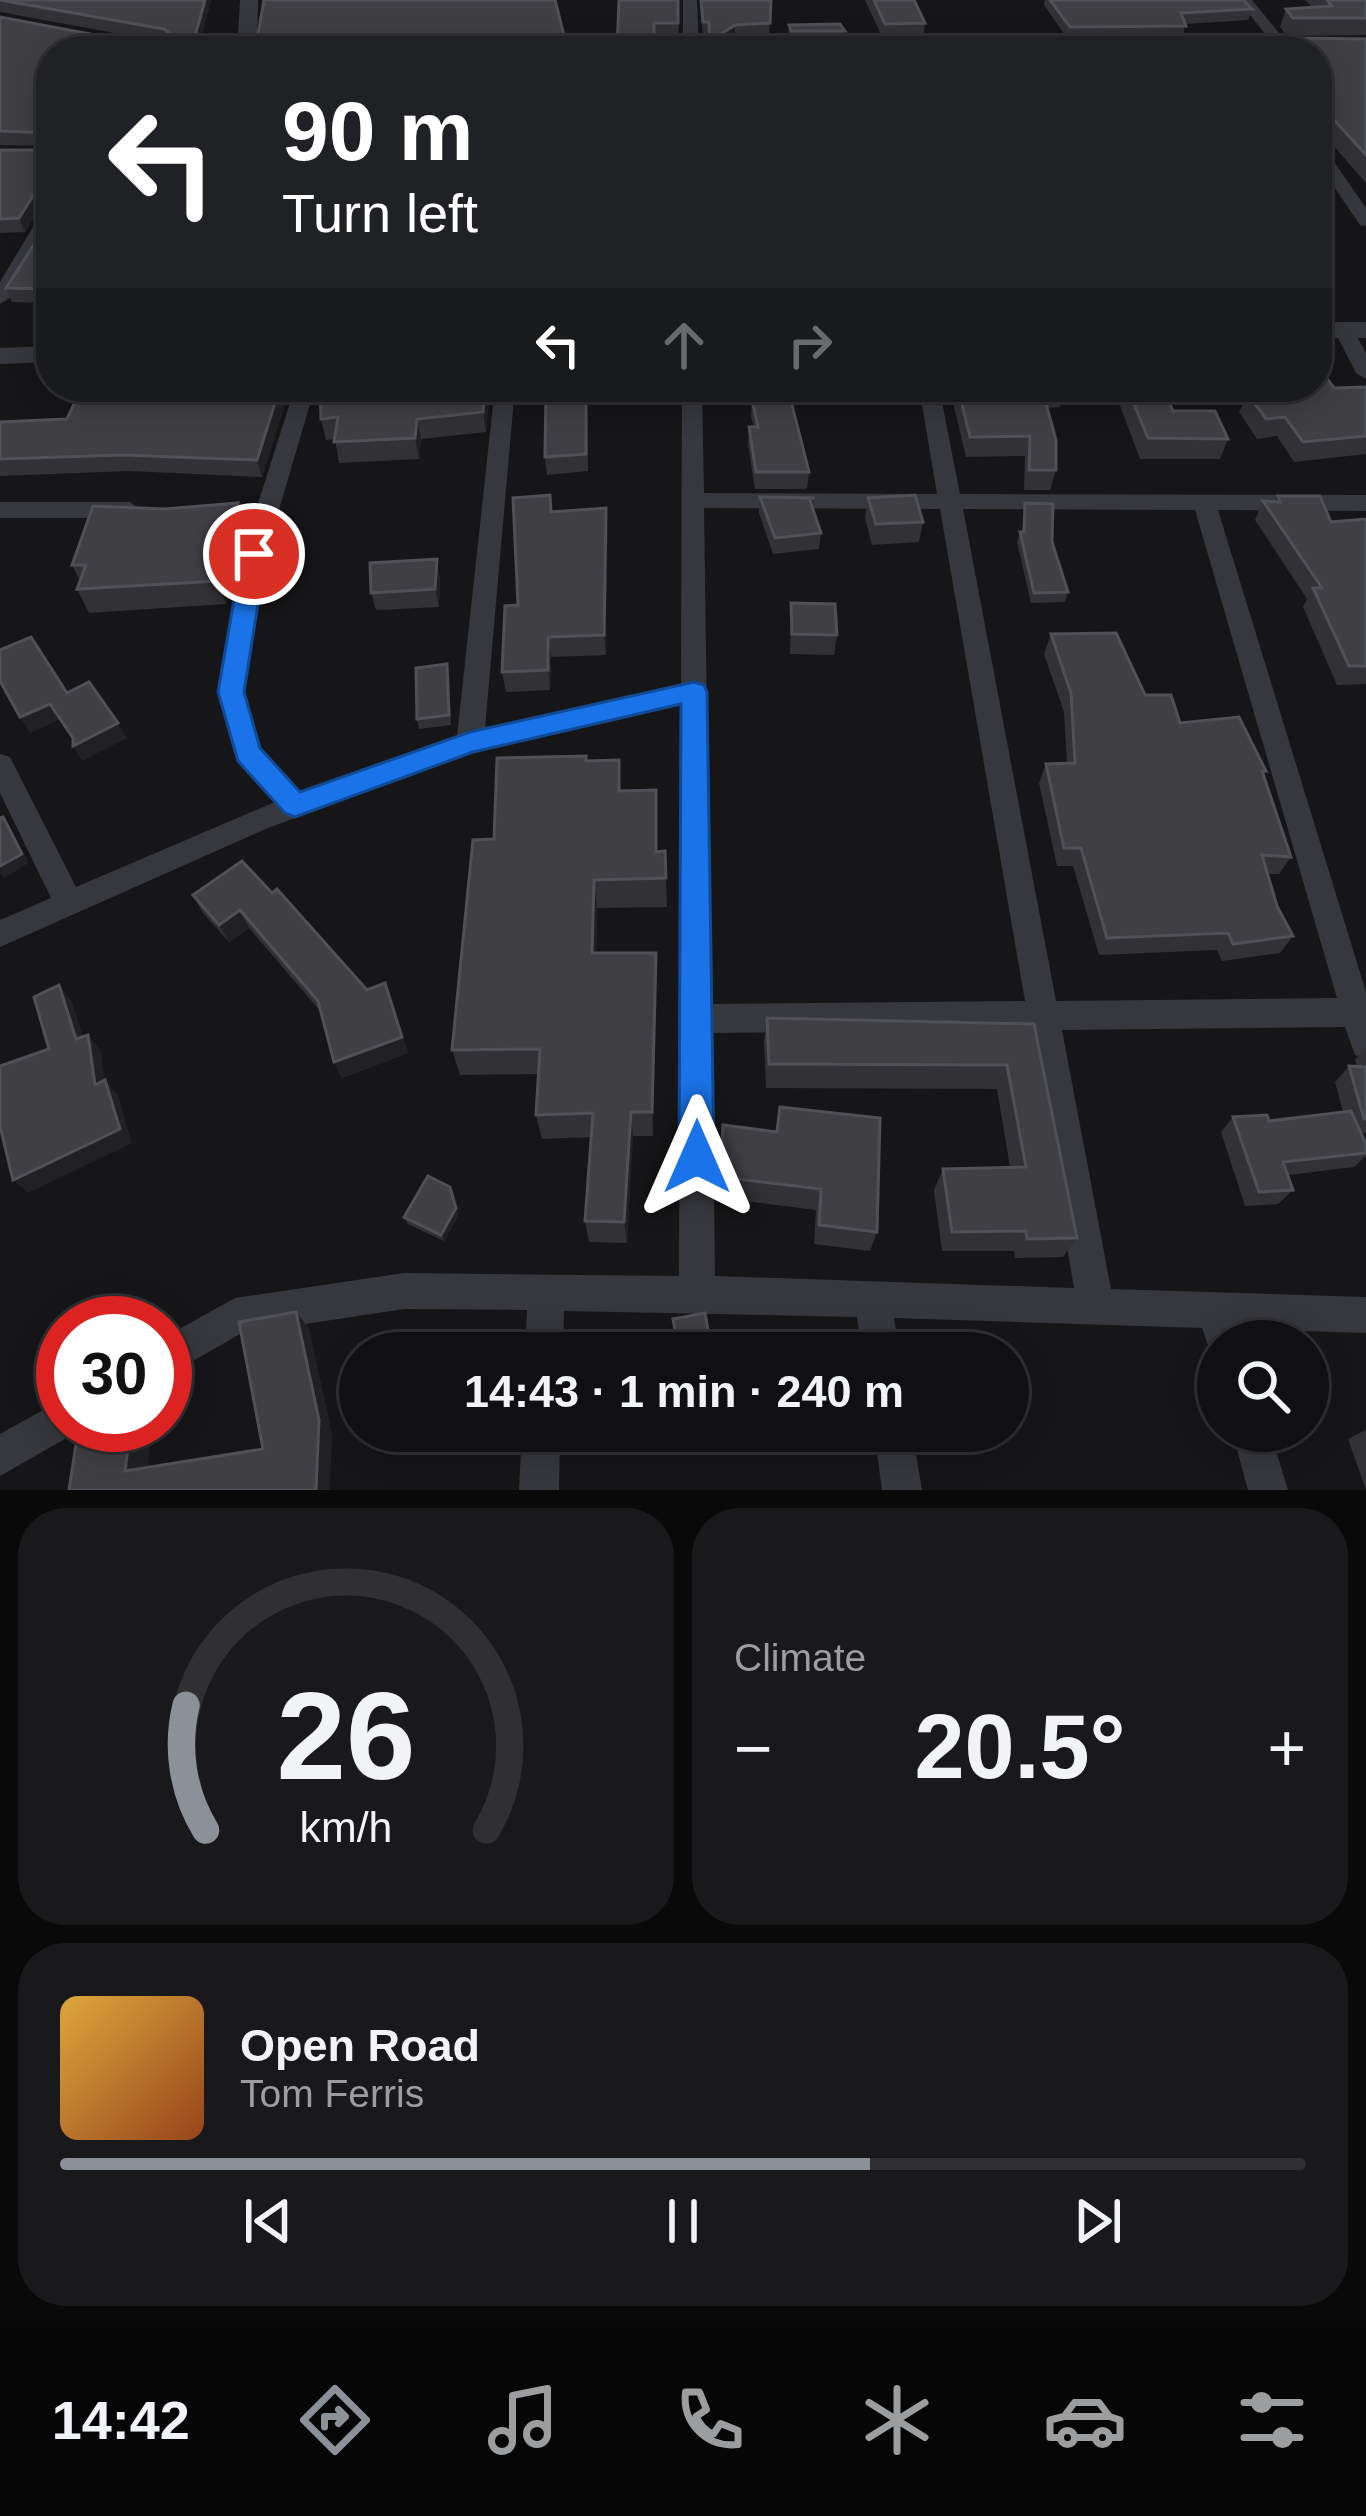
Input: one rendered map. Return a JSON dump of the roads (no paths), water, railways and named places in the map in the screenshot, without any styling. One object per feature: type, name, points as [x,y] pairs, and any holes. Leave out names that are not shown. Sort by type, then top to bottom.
[{"type":"street","points":[[248,36],[249,0]]},
{"type":"street","points":[[690,0],[691,36]]},
{"type":"street","points":[[1245,0],[1274,36]]},
{"type":"street","points":[[1332,46],[1366,46]]},
{"type":"street","points":[[1332,172],[1366,221]]},
{"type":"street","points":[[0,298],[36,237]]},
{"type":"street","points":[[1342,330],[1366,373]]},
{"type":"street","points":[[0,356],[36,355]]},
{"type":"street","points":[[295,805],[248,753],[231,692],[255,509],[299,402]]},
{"type":"street","points":[[470,742],[504,402]]},
{"type":"street","points":[[692,402],[698,1294]]},
{"type":"street","points":[[932,402],[1096,1307]]},
{"type":"street","points":[[693,500],[1366,503]]},
{"type":"street","points":[[1204,502],[1361,1012],[1366,1044]]},
{"type":"street","points":[[0,510],[155,510]]},
{"type":"street","points":[[0,934],[258,820],[470,742],[694,692]]},
{"type":"street","points":[[0,764],[69,904]]},
{"type":"street","points":[[696,1019],[1361,1012]]},
{"type":"street","points":[[192,1342],[235,1316],[404,1291],[698,1294],[1096,1307],[1197,1322]]},
{"type":"street","points":[[545,1332],[546,1294]]},
{"type":"street","points":[[872,1300],[877,1332]]},
{"type":"street","points":[[1300,1320],[1366,1315]]},
{"type":"street","points":[[0,1456],[36,1434]]},
{"type":"street","points":[[539,1490],[540,1452]]},
{"type":"street","points":[[896,1452],[902,1490]]},
{"type":"street","points":[[1257,1452],[1268,1490]]}]
